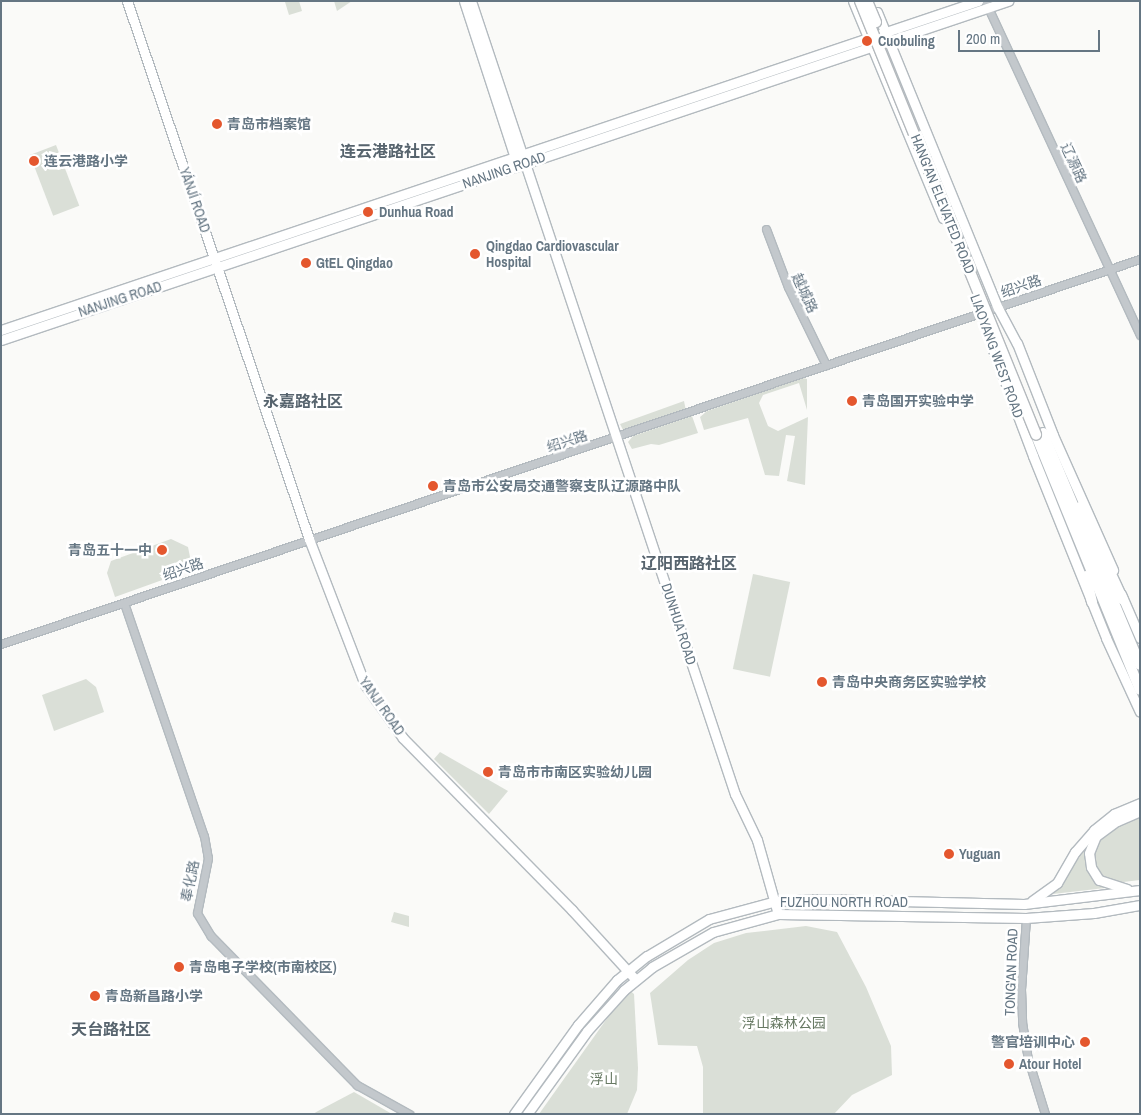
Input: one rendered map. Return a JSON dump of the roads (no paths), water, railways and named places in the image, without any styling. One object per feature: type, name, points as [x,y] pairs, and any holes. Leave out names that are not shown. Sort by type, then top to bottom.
[{"type":"highway","name":"HANG'AN ELEVATED ROAD","points":[[860,1],[1040,434]]},
{"type":"highway","name":"HANG'AN ELEVATED ROAD","points":[[867,1],[1040,434]]},
{"type":"highway","points":[[1040,434],[1043,453],[1060,514],[1087,578],[1092,602]]},
{"type":"highway","points":[[1040,434],[1068,478],[1123,600]]},
{"type":"highway","points":[[1040,434],[1140,665]]},
{"type":"highway","points":[[1043,453],[1140,690]]},
{"type":"main road","name":"YÁNJÍ ROAD","points":[[127,1],[216,262]]},
{"type":"main road","name":"DUNHUA ROAD","points":[[464,1],[617,437],[735,794],[757,840],[776,901],[778,914]]},
{"type":"main road","name":"DUNHUA ROAD","points":[[471,1],[521,159]]},
{"type":"main road","name":"LIAOYANG WEST ROAD","points":[[853,1],[982,312],[993,350],[1092,602],[1140,712]]},
{"type":"main road","name":"LIAOYANG WEST ROAD","points":[[872,1],[998,308],[1017,343],[1053,435],[1107,552],[1123,600],[1140,638]]},
{"type":"main road","name":"NANJING ROAD","points":[[1,330],[216,262],[869,42],[978,1]]},
{"type":"main road","name":"NANJING ROAD","points":[[886,36],[987,5],[1008,1]]},
{"type":"main road","name":"NANJING ROAD","points":[[1,340],[216,262]]},
{"type":"main road","name":"YANJI ROAD","points":[[216,262],[354,665],[389,721],[628,970]]},
{"type":"main road","points":[[1024,904],[1044,895],[1058,883],[1075,852],[1094,830],[1114,814],[1140,803]]},
{"type":"main road","points":[[1140,811],[1117,821],[1096,836],[1088,859],[1094,873],[1105,884],[1140,889]]},
{"type":"main road","name":"FUZHOU NORTH ROAD","points":[[514,1114],[578,1025],[628,970],[685,931],[709,920],[776,901],[817,899],[1024,904],[1140,889]]},
{"type":"main road","name":"FUZHOU NORTH ROAD","points":[[527,1114],[587,1031],[635,979],[705,935],[778,914],[1026,918],[1094,913],[1140,905]]},
{"type":"main road","points":[[628,970],[635,979]]},
{"type":"street","name":"辽源路","points":[[987,5],[1140,336]]},
{"type":"street","name":"越城路","points":[[766,229],[788,287],[826,365]]},
{"type":"street","name":"绍兴路","points":[[1,644],[1140,259]]},
{"type":"street","name":"奉化路","points":[[124,603],[204,836],[208,858],[197,913],[217,942],[356,1085],[409,1114]]},
{"type":"street","name":"TONG'AN ROAD","points":[[1026,918],[1020,989],[1022,1022],[1028,1059],[1045,1114]]},
{"type":"place","name":"Cuobuling","points":[[867,41]]},
{"type":"place","name":"青岛市档案馆","points":[[217,124]]},
{"type":"place","name":"连云港路小学","points":[[34,161]]},
{"type":"place","name":"Dunhua Road","points":[[368,212]]},
{"type":"place","name":"Qingdao Cardiovascular Hospital","points":[[475,254]]},
{"type":"place","name":"GtEL Qingdao","points":[[306,263]]},
{"type":"place","name":"青岛国开实验中学","points":[[852,401]]},
{"type":"place","name":"青岛市公安局交通警察支队辽源路中队","points":[[433,486]]},
{"type":"place","name":"青岛五十一中","points":[[162,550]]},
{"type":"place","name":"青岛中央商务区实验学校","points":[[822,682]]},
{"type":"place","name":"青岛市市南区实验幼儿园","points":[[488,772]]},
{"type":"place","name":"Yuguan","points":[[949,854]]},
{"type":"place","name":"青岛电子学校(市南校区)","points":[[179,967]]},
{"type":"place","name":"青岛新昌路小学","points":[[95,996]]},
{"type":"place","name":"警官培训中心","points":[[1085,1042]]},
{"type":"place","name":"Atour Hotel","points":[[1009,1064]]},
{"type":"district","name":"连云港路社区","points":[[388,151]]},
{"type":"district","name":"永嘉路社区","points":[[303,401]]},
{"type":"district","name":"辽阳西路社区","points":[[689,563]]},
{"type":"district","name":"天台路社区","points":[[111,1029]]},
{"type":"park label","name":"浮山森林公园","points":[[784,1023]]},
{"type":"park label","name":"浮山","points":[[604,1079]]}]
